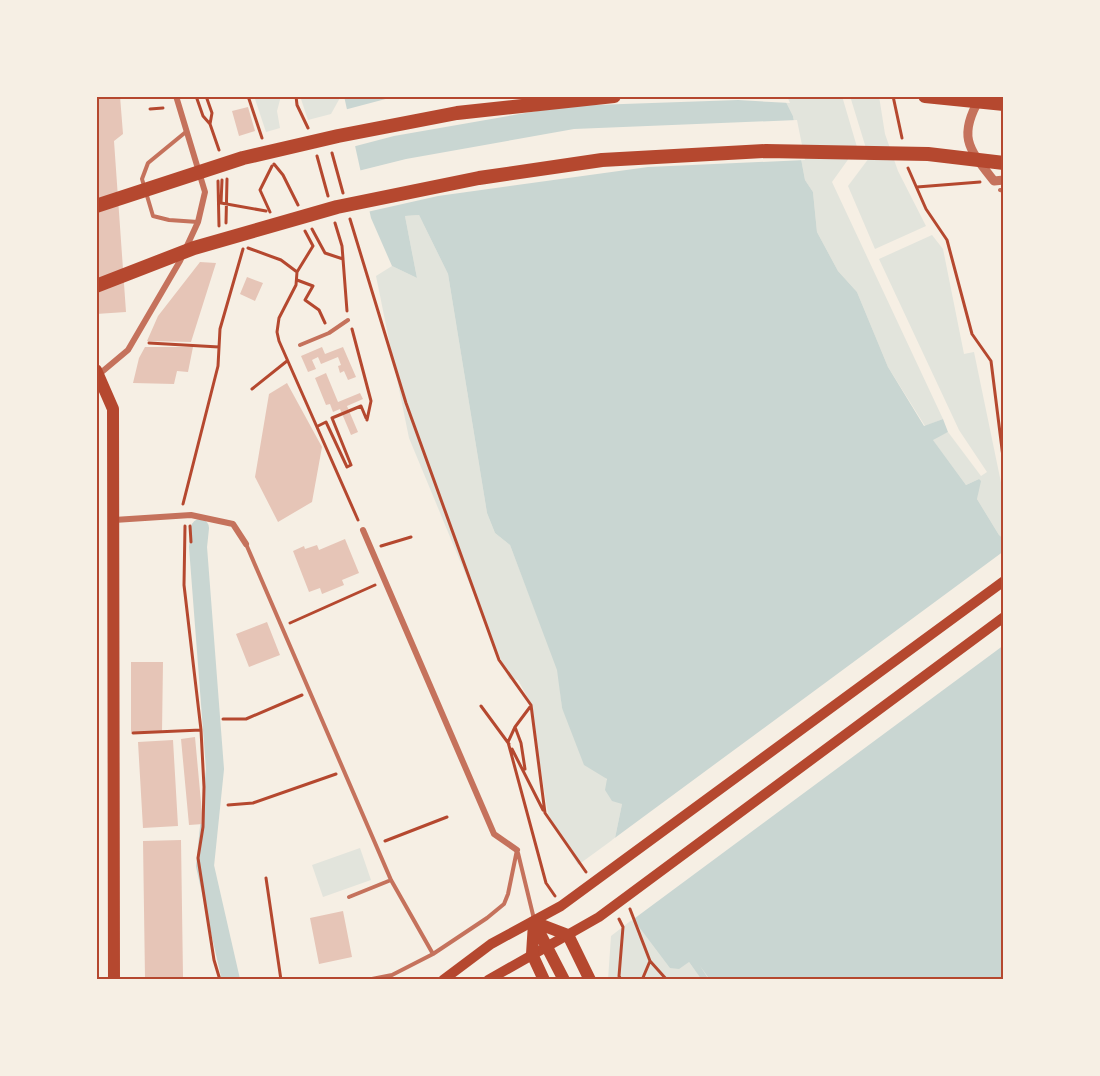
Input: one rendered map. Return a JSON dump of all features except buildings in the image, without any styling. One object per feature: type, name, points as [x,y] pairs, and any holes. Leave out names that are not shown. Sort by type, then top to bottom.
[{"type":"highway","points":[[96,207],[243,158],[338,136],[457,113],[614,96]]},
{"type":"highway","points":[[925,96],[1004,104]]},
{"type":"highway","points":[[96,286],[194,248],[337,207],[478,178],[591,162],[766,151],[928,154],[1004,163]]},
{"type":"main road","points":[[97,374],[113,409],[114,980]]},
{"type":"main road","points":[[443,980],[490,944],[561,906],[1004,581]]},
{"type":"main road","points":[[488,980],[599,917],[1004,617]]},
{"type":"main road","points":[[534,922],[568,935],[590,980]]},
{"type":"main road","points":[[534,922],[564,980]]},
{"type":"main road","points":[[534,922],[532,954],[544,980]]},
{"type":"street","points":[[97,374],[128,350],[180,261],[198,222],[205,192],[176,96]]},
{"type":"street","points":[[981,96],[971,112],[967,130],[971,151],[994,181],[1004,180]]},
{"type":"street","points":[[114,520],[185,516],[207,518],[233,524],[246,544]]},
{"type":"street","points":[[363,530],[494,834],[517,850]]},
{"type":"lane","points":[[188,130],[148,163],[142,179],[153,216],[169,220],[198,222]]},
{"type":"lane","points":[[300,345],[329,333],[348,320]]},
{"type":"lane","points":[[246,544],[375,845],[391,880],[433,954]]},
{"type":"lane","points":[[517,850],[534,922]]},
{"type":"lane","points":[[367,980],[392,975],[433,954],[504,904],[517,850]]},
{"type":"lane","points":[[349,897],[391,880]]},
{"type":"path","points":[[196,96],[203,116],[210,124],[212,113],[206,96]]},
{"type":"path","points":[[248,96],[262,138]]},
{"type":"path","points":[[296,96],[297,105],[310,135]]},
{"type":"path","points":[[893,96],[903,142]]},
{"type":"path","points":[[150,109],[163,108]]},
{"type":"path","points":[[314,146],[329,201]]},
{"type":"path","points":[[331,150],[343,193]]},
{"type":"path","points":[[270,156],[273,164],[283,175]]},
{"type":"path","points":[[270,212],[260,190],[273,164]]},
{"type":"path","points":[[907,166],[926,209],[947,240],[972,334],[991,361],[1004,465]]},
{"type":"path","points":[[222,171],[221,203],[270,212],[279,216]]},
{"type":"path","points":[[218,180],[220,231]]},
{"type":"path","points":[[917,187],[994,181]]},
{"type":"path","points":[[317,426],[326,422],[347,467],[351,465],[332,418],[361,406],[367,420],[371,401],[354,334],[348,320],[342,246],[333,213]]},
{"type":"path","points":[[349,215],[406,403],[499,660],[531,705],[545,813]]},
{"type":"path","points":[[303,229],[314,246],[297,272],[297,280],[279,318],[277,332],[287,361],[363,530]]},
{"type":"path","points":[[334,256],[342,246]]},
{"type":"path","points":[[220,980],[214,960],[198,858],[203,827],[204,787],[201,730],[184,585],[185,516],[218,366],[220,329],[243,247],[281,260],[297,272]]},
{"type":"path","points":[[325,253],[342,259]]},
{"type":"path","points":[[297,280],[313,286],[305,300],[319,310],[329,333]]},
{"type":"path","points":[[149,343],[219,347]]},
{"type":"path","points":[[252,389],[287,361]]},
{"type":"path","points":[[190,529],[191,542]]},
{"type":"path","points":[[371,549],[411,537]]},
{"type":"path","points":[[280,627],[385,581]]},
{"type":"path","points":[[223,718],[246,719],[309,692]]},
{"type":"path","points":[[531,705],[515,727],[508,742],[546,883],[561,906]]},
{"type":"path","points":[[482,706],[508,742],[545,813],[591,879]]},
{"type":"path","points":[[515,727],[521,743],[525,772]]},
{"type":"path","points":[[133,733],[201,730]]},
{"type":"path","points":[[228,805],[253,803],[343,771]]},
{"type":"path","points":[[375,845],[447,817]]},
{"type":"path","points":[[266,878],[281,980]]},
{"type":"path","points":[[621,980],[619,976],[623,927],[618,917],[630,909],[650,961],[667,980]]},
{"type":"path","points":[[642,980],[650,961]]},
{"type":"shaded area","points":[[254,96],[281,96],[277,111],[280,128],[266,132]]},
{"type":"shaded area","points":[[300,96],[341,96],[331,114],[308,120]]},
{"type":"shaded area","points":[[344,96],[783,96],[793,116],[805,180],[813,192],[817,232],[838,271],[857,292],[888,367],[924,426],[943,419],[948,432],[933,440],[966,485],[979,479],[981,481],[977,499],[999,535],[1004,539],[1004,980],[710,980],[700,966],[709,980],[702,980],[689,962],[679,969],[670,968],[633,919],[615,838],[622,804],[612,801],[605,790],[607,779],[584,765],[562,708],[557,670],[510,545],[495,533],[487,513],[448,274],[419,215],[405,216],[417,278],[392,266],[371,218]]},
{"type":"shaded area","points":[[783,96],[842,96],[857,147],[832,182],[943,419],[925,426],[888,367],[857,292],[838,271],[817,232],[813,192],[805,180],[793,116]]},
{"type":"shaded area","points":[[850,96],[879,96],[885,134],[898,171],[926,226],[875,249],[848,186],[869,158]]},
{"type":"shaded area","points":[[419,215],[448,274],[487,513],[495,533],[510,545],[558,670],[562,708],[622,804],[615,838],[578,865],[548,814],[530,702],[518,680],[509,679],[409,438],[376,276],[392,266],[417,278],[405,216]]},
{"type":"shaded area","points":[[932,235],[943,249],[964,354],[974,352],[1004,497],[1004,539],[999,535],[977,499],[979,479],[966,485],[932,439],[948,432],[981,476],[987,472],[959,430],[879,259]]},
{"type":"shaded area","points":[[360,848],[371,880],[323,897],[312,865]]},
{"type":"shaded area","points":[[633,919],[689,962],[695,970],[700,966],[710,980],[608,980],[611,936]]},
{"type":"pier","points":[[397,96],[787,96],[790,103],[738,100],[566,106],[394,136],[352,147],[344,110]]},
{"type":"pier","points":[[797,120],[805,160],[648,167],[438,196],[367,212],[358,171],[406,159],[574,129]]},
{"type":"pier","points":[[1004,551],[1004,645],[631,921],[612,840]]},
{"type":"waterway","points":[[200,528],[198,547],[215,769],[205,866],[231,980]]}]
